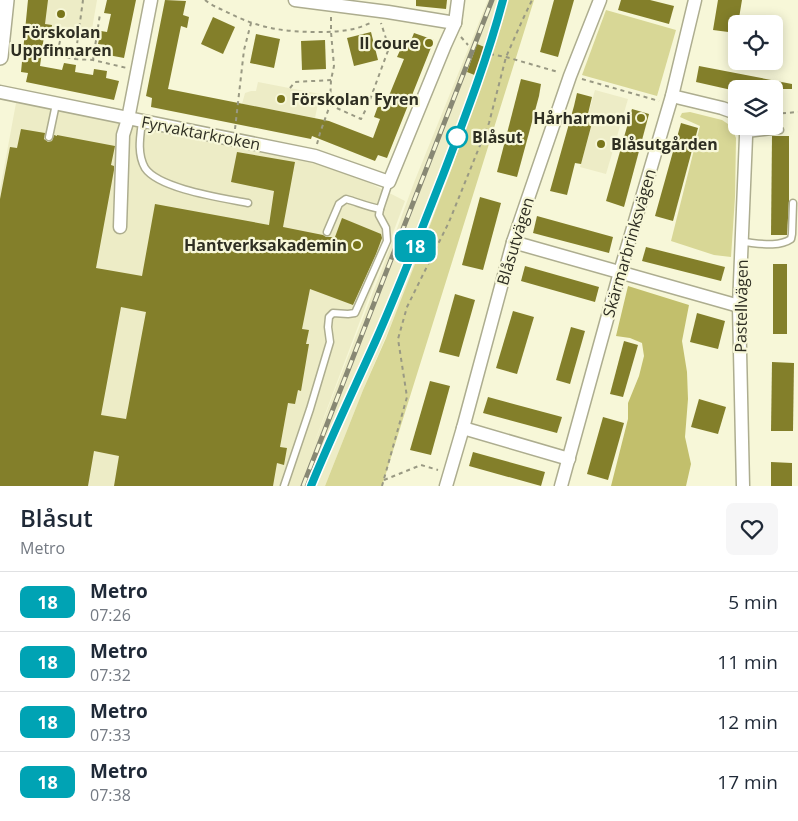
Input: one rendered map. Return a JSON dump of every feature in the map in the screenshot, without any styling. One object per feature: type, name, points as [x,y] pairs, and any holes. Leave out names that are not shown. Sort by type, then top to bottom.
[{"type":"street","points":[[0,57],[6,0]]},
{"type":"street","name":"Fyrvaktarkroken","points":[[151,0],[128,118],[315,156],[389,182]]},
{"type":"street","points":[[295,0],[324,3],[384,15],[455,24]]},
{"type":"street","points":[[389,182],[455,24],[458,0]]},
{"type":"street","name":"Blåsutvägen","points":[[446,486],[513,242],[570,76],[600,0]]},
{"type":"street","name":"Skärmarbrinksvägen","points":[[562,486],[620,272],[670,100],[695,0]]},
{"type":"street","points":[[0,92],[128,118],[123,135],[120,227]]},
{"type":"street","points":[[670,100],[728,110]]},
{"type":"street","name":"Pastellvägen","points":[[743,486],[739,306],[746,135]]},
{"type":"street","points":[[513,242],[739,306]]},
{"type":"street","points":[[463,428],[569,459]]},
{"type":"lane","points":[[49,137],[56,104]]},
{"type":"lane","points":[[142,122],[141,158],[149,173],[161,181],[174,186],[248,203]]},
{"type":"lane","points":[[284,486],[330,342],[329,317],[333,313],[355,313],[387,241],[386,228],[379,215],[389,182]]},
{"type":"lane","points":[[327,232],[339,204],[346,199],[370,208],[380,208]]},
{"type":"lane","points":[[742,242],[786,243],[791,239],[792,234],[792,203]]},
{"type":"path","points":[[75,59],[83,0]]},
{"type":"path","points":[[205,0],[251,23],[281,31],[343,32],[368,24],[384,15],[389,48],[368,105],[361,118],[330,104]]},
{"type":"path","points":[[382,486],[407,397],[398,339],[407,307],[449,222],[489,123],[506,57],[532,0]]},
{"type":"path","points":[[315,156],[320,132],[330,104],[331,80],[334,66],[331,32],[324,3]]},
{"type":"path","points":[[93,60],[100,14]]},
{"type":"path","points":[[233,139],[244,50],[251,23]]},
{"type":"path","points":[[60,41],[57,55],[93,60],[137,70]]},
{"type":"path","points":[[490,54],[570,76],[670,100]]},
{"type":"path","points":[[290,88],[295,82],[331,80]]},
{"type":"path","points":[[783,113],[798,112]]},
{"type":"path","points":[[384,480],[420,465],[450,473]]},
{"type":"shaded area","name":"Förskolan Uppfinnaren","points":[[28,0],[97,0],[92,29],[75,27],[74,39],[25,32]]},
{"type":"shaded area","points":[[488,0],[508,0],[498,35],[453,165],[402,299],[325,486],[0,486],[0,190],[16,103],[315,155],[405,201],[309,457],[415,180]]},
{"type":"shaded area","points":[[508,0],[534,0],[382,486],[325,486],[386,338],[453,165],[498,35]]},
{"type":"shaded area","points":[[606,10],[676,30],[657,96],[582,75]]},
{"type":"shaded area","name":"Förskolan Fyren","points":[[258,82],[320,94],[315,118],[242,104],[245,93],[256,91]]},
{"type":"shaded area","name":"Blåsutgården","points":[[595,90],[628,99],[606,174],[580,167],[592,124],[586,122]]},
{"type":"shaded area","points":[[690,112],[722,120],[728,124],[728,135],[735,135],[736,138],[731,257],[714,255],[671,241],[700,126],[680,117],[682,113]]},
{"type":"shaded area","points":[[628,286],[689,305],[682,341],[687,372],[688,399],[685,437],[691,464],[686,486],[611,486],[628,419],[628,403],[639,376],[644,356],[642,343],[630,338],[616,336]]},
{"type":"building","points":[[28,0],[48,0],[45,24],[52,25],[51,37],[44,36],[40,66],[62,70],[64,63],[76,65],[75,72],[93,75],[94,69],[107,71],[106,78],[119,81],[114,100],[26,82],[28,73],[21,72]]},
{"type":"building","points":[[107,0],[136,0],[124,58],[103,54],[105,45],[98,44],[101,31],[107,32],[111,14],[104,13]]},
{"type":"building","points":[[165,0],[186,1],[183,15],[189,17],[187,28],[181,26],[168,89],[329,121],[373,138],[380,119],[374,117],[378,106],[384,108],[404,59],[397,57],[402,46],[408,48],[414,33],[434,40],[387,158],[378,155],[375,161],[312,136],[311,139],[151,107],[152,98],[146,96]]},
{"type":"building","points":[[416,0],[447,0],[446,9],[416,6]]},
{"type":"building","points":[[554,0],[574,0],[558,57],[540,52]]},
{"type":"building","points":[[621,0],[650,0],[674,6],[669,24],[618,10]]},
{"type":"building","points":[[718,0],[742,0],[740,15],[728,15],[728,32],[713,30]]},
{"type":"building","points":[[213,17],[235,27],[223,54],[201,44]]},
{"type":"building","points":[[371,32],[378,60],[354,66],[347,38]]},
{"type":"building","points":[[256,34],[280,39],[274,68],[250,63]]},
{"type":"building","points":[[325,40],[326,69],[302,70],[301,41]]},
{"type":"building","points":[[477,44],[487,48],[477,76],[467,72]]},
{"type":"building","points":[[699,66],[771,80],[728,80],[728,89],[696,82]]},
{"type":"building","points":[[521,79],[541,84],[517,177],[497,172]]},
{"type":"building","points":[[783,82],[792,84],[792,89],[783,89]]},
{"type":"building","points":[[577,93],[592,97],[586,122],[592,123],[581,164],[575,163],[567,195],[550,191]]},
{"type":"building","points":[[632,109],[649,114],[624,207],[606,201]]},
{"type":"building","points":[[681,123],[698,128],[673,221],[655,216]]},
{"type":"building","points":[[21,129],[45,133],[44,139],[48,142],[52,141],[54,135],[57,135],[115,146],[111,165],[114,166],[114,170],[96,268],[142,276],[155,204],[269,225],[274,191],[231,182],[237,152],[295,162],[283,227],[326,237],[335,237],[342,218],[381,234],[382,238],[376,254],[353,305],[310,289],[302,329],[309,330],[306,344],[309,344],[301,391],[298,390],[295,404],[288,403],[280,447],[287,448],[284,465],[277,463],[273,486],[114,486],[119,456],[94,451],[88,486],[0,486],[0,199],[10,147],[17,148]],"holes":[[[121,307],[146,312],[126,419],[101,415]]]},
{"type":"building","points":[[772,136],[789,136],[787,235],[771,235]]},
{"type":"building","points":[[480,197],[501,203],[483,270],[462,265]]},
{"type":"building","points":[[537,216],[613,237],[609,253],[533,233]]},
{"type":"building","points":[[646,247],[725,267],[721,281],[642,261]]},
{"type":"building","points":[[773,264],[787,264],[787,334],[773,334]]},
{"type":"building","points":[[525,266],[599,287],[595,302],[521,281]]},
{"type":"building","points":[[455,294],[475,300],[459,357],[439,352]]},
{"type":"building","points":[[513,311],[534,317],[517,374],[496,368]]},
{"type":"building","points":[[697,313],[725,321],[718,349],[690,342]]},
{"type":"building","points":[[571,327],[585,331],[570,384],[556,380]]},
{"type":"building","points":[[624,341],[638,345],[623,397],[610,394]]},
{"type":"building","points":[[772,362],[794,363],[793,431],[771,431]]},
{"type":"building","points":[[430,381],[450,386],[431,455],[410,450]]},
{"type":"building","points":[[488,397],[562,417],[557,433],[483,413]]},
{"type":"building","points":[[699,399],[726,407],[718,434],[691,427]]},
{"type":"building","points":[[603,417],[624,423],[608,480],[587,474]]},
{"type":"building","points":[[473,452],[545,472],[541,486],[469,466]]},
{"type":"building","points":[[771,462],[792,463],[792,486],[771,486]]},
{"type":"railway","points":[[303,486],[492,0]]},
{"type":"railway","points":[[311,486],[386,319],[413,253],[470,103],[504,0]]},
{"type":"metro line","name":"18","points":[[311,486],[404,275],[485,63],[503,0]]},
{"type":"place","name":"Förskolan Uppfinnaren","points":[[61,14]]},
{"type":"place","name":"Il coure","points":[[429,43]]},
{"type":"place","name":"Förskolan Fyren","points":[[281,99]]},
{"type":"place","name":"Hårharmoni","points":[[641,118]]},
{"type":"place","name":"Blåsut","points":[[457,137]]},
{"type":"place","name":"Blåsutgården","points":[[601,144]]},
{"type":"place","name":"Hantverksakademin","points":[[357,245]]}]
